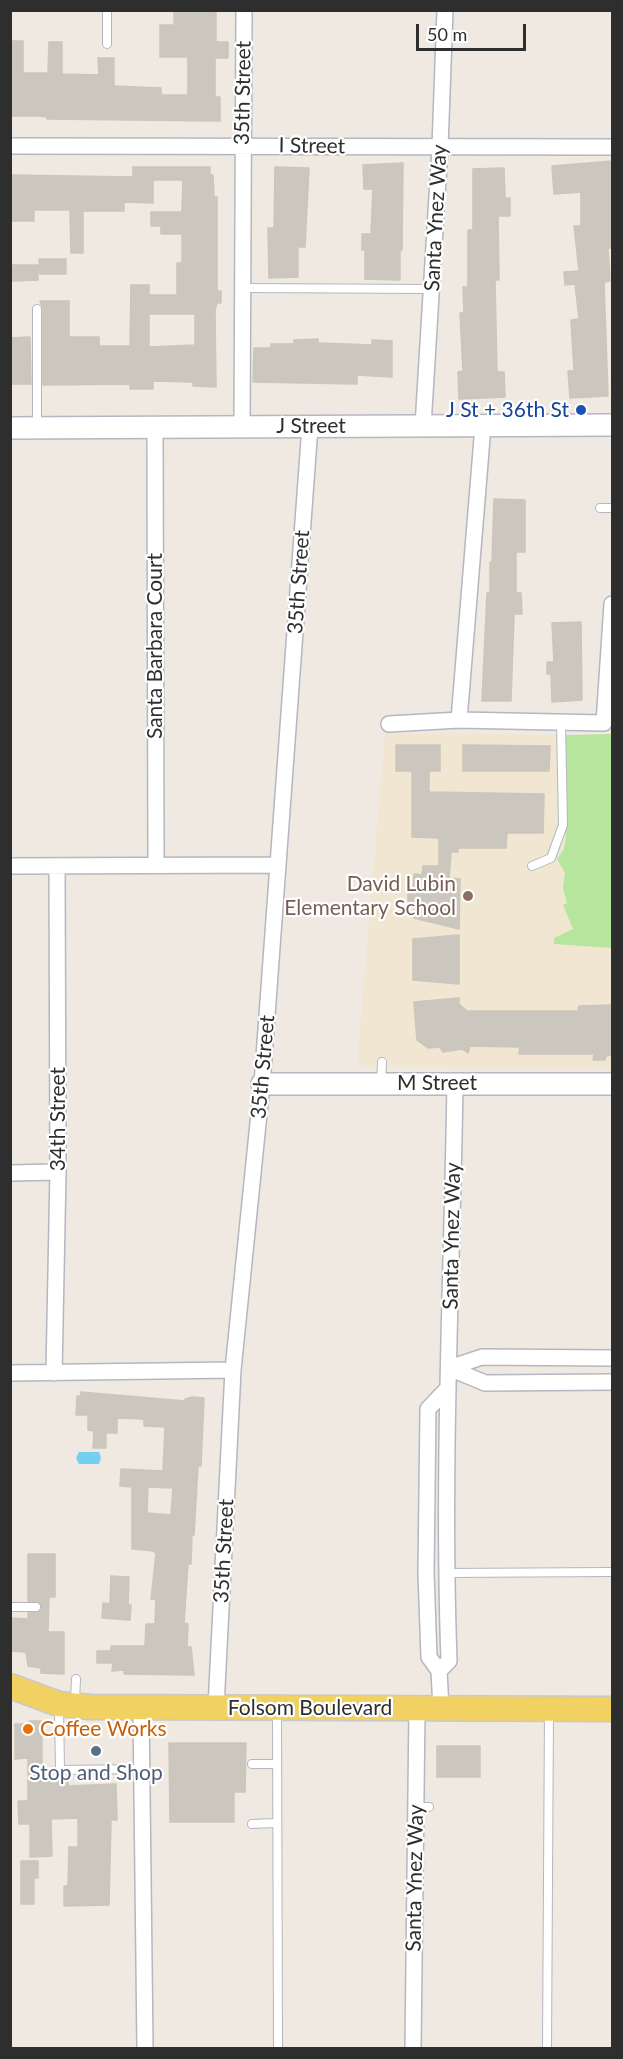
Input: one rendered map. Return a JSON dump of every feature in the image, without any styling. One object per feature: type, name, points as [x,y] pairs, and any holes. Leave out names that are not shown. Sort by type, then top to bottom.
[{"type":"main road","name":"J Street","points":[[10,428],[612,425]]},
{"type":"main road","name":"M Street","points":[[262,1083],[612,1084]]},
{"type":"main road","name":"Folsom Boulevard","points":[[10,1686],[67,1705],[277,1709],[612,1709]]},
{"type":"street","name":"35th Street","points":[[242,427],[244,10]]},
{"type":"street","name":"Santa Ynez Way","points":[[423,426],[440,147],[445,10]]},
{"type":"street","name":"I Street","points":[[10,146],[612,147]]},
{"type":"street","name":"35th Street","points":[[216,1707],[233,1370],[262,1083],[310,426]]},
{"type":"street","points":[[459,720],[483,426]]},
{"type":"street","name":"Santa Barbara Court","points":[[155,427],[156,865]]},
{"type":"street","points":[[389,724],[459,720],[608,724],[612,604]]},
{"type":"street","points":[[10,866],[278,865]]},
{"type":"street","name":"34th Street","points":[[54,1373],[58,1172],[57,866]]},
{"type":"street","name":"Santa Ynez Way","points":[[439,1671],[449,1660],[446,1574],[455,1084]]},
{"type":"street","points":[[10,1173],[58,1172]]},
{"type":"street","points":[[449,1368],[482,1357],[612,1358]]},
{"type":"street","points":[[449,1368],[485,1383],[612,1382]]},
{"type":"street","points":[[10,1373],[233,1370]]},
{"type":"street","name":"Santa Ynez Way","points":[[441,1708],[439,1671],[429,1657],[426,1573],[428,1409],[448,1388]]},
{"type":"street","points":[[426,1573],[446,1574]]},
{"type":"street","points":[[141,1707],[145,2049]]},
{"type":"street","name":"Santa Ynez Way","points":[[413,2049],[422,1807],[417,1708]]},
{"type":"lane","points":[[107,10],[107,44]]},
{"type":"lane","points":[[244,288],[432,289]]},
{"type":"lane","points":[[37,309],[38,428]]},
{"type":"lane","points":[[600,508],[612,508]]},
{"type":"lane","points":[[532,866],[551,858],[563,825],[561,723]]},
{"type":"lane","points":[[381,1083],[382,1062]]},
{"type":"lane","points":[[446,1574],[612,1572]]},
{"type":"lane","points":[[10,1607],[36,1607]]},
{"type":"lane","points":[[76,1679],[67,1705],[60,1770],[142,1769]]},
{"type":"lane","points":[[277,1709],[275,1823],[278,2049]]},
{"type":"lane","points":[[547,2049],[549,1709]]},
{"type":"lane","points":[[252,1764],[277,1764]]},
{"type":"lane","points":[[252,1824],[275,1823]]},
{"type":"shaded area","name":"David Lubin Elementary School","points":[[385,733],[566,735],[566,836],[564,849],[557,859],[565,873],[563,888],[567,903],[563,906],[573,929],[554,938],[554,944],[612,948],[612,1069],[357,1066]]},
{"type":"green space","points":[[612,734],[612,948],[554,944],[554,938],[573,929],[563,905],[567,903],[563,888],[565,873],[557,859],[564,849],[566,836],[566,735]]},
{"type":"water","points":[[79,1452],[99,1452],[101,1458],[99,1464],[79,1464],[76,1458]]},
{"type":"building","points":[[174,10],[216,12],[216,42],[228,42],[228,58],[215,58],[215,97],[220,97],[220,121],[47,119],[47,117],[39,116],[10,116],[10,41],[23,41],[23,73],[48,73],[49,42],[62,42],[62,74],[99,75],[98,58],[114,58],[114,86],[161,88],[161,95],[188,95],[188,57],[160,57],[160,25],[174,25]]},
{"type":"building","points":[[612,161],[612,248],[608,248],[610,281],[604,282],[608,396],[570,398],[568,371],[574,371],[571,320],[579,319],[575,284],[565,285],[564,272],[579,271],[574,226],[581,226],[581,192],[554,194],[552,166]]},
{"type":"building","points":[[403,163],[400,280],[365,279],[365,250],[362,250],[362,234],[371,234],[373,189],[364,189],[363,165]]},
{"type":"building","points":[[133,167],[210,167],[210,175],[213,175],[214,197],[217,197],[217,291],[221,291],[221,303],[217,303],[215,310],[216,387],[193,386],[193,382],[153,381],[153,389],[130,389],[130,384],[43,385],[43,309],[40,301],[69,301],[69,337],[99,337],[99,346],[130,346],[131,285],[149,285],[149,295],[177,295],[177,263],[182,263],[182,234],[161,234],[161,226],[151,226],[151,212],[182,212],[183,180],[153,180],[153,203],[124,202],[124,211],[83,211],[83,253],[71,253],[70,210],[34,210],[34,221],[10,221],[10,175],[133,177]],"holes":[[[149,314],[195,314],[195,345],[149,347]]]},
{"type":"building","points":[[275,167],[309,168],[305,247],[298,247],[298,277],[269,278],[268,228],[274,228]]},
{"type":"building","points":[[504,168],[505,198],[510,198],[510,216],[498,216],[499,280],[495,280],[497,372],[504,372],[505,397],[459,399],[458,372],[463,371],[460,313],[464,313],[463,287],[468,287],[468,230],[473,230],[473,169]]},
{"type":"building","points":[[39,259],[66,259],[66,274],[40,274]]},
{"type":"building","points":[[10,265],[38,265],[38,280],[10,281]]},
{"type":"building","points":[[30,337],[31,384],[10,384],[10,338]]},
{"type":"building","points":[[318,339],[318,343],[372,345],[372,340],[392,341],[392,377],[357,375],[357,384],[253,382],[254,348],[271,348],[271,344],[294,344],[294,340]]},
{"type":"building","points":[[494,499],[525,500],[525,552],[516,552],[516,593],[521,593],[522,614],[514,614],[511,701],[482,701]]},
{"type":"building","points":[[581,622],[582,700],[552,702],[551,674],[547,674],[547,662],[554,662],[552,623]]},
{"type":"building","points":[[396,745],[440,745],[440,771],[429,771],[429,792],[544,794],[543,833],[507,833],[506,848],[458,848],[458,852],[451,852],[449,878],[460,879],[459,929],[414,918],[414,903],[408,901],[408,892],[413,891],[414,874],[422,875],[423,866],[439,866],[439,838],[412,837],[412,771],[396,771]]},
{"type":"building","points":[[463,745],[550,746],[549,771],[463,771]]},
{"type":"building","points":[[459,935],[459,984],[413,980],[413,939]]},
{"type":"building","points":[[459,998],[459,1004],[467,1011],[578,1011],[579,1006],[612,1005],[612,1055],[606,1056],[605,1060],[593,1060],[594,1054],[519,1054],[520,1047],[470,1046],[468,1053],[462,1049],[443,1052],[440,1047],[428,1048],[417,1040],[414,1002]]},
{"type":"building","points":[[81,1392],[185,1401],[193,1397],[204,1398],[201,1466],[198,1466],[194,1535],[192,1535],[191,1564],[188,1564],[184,1623],[188,1624],[187,1647],[191,1647],[194,1675],[124,1674],[124,1670],[112,1671],[113,1663],[97,1663],[97,1651],[111,1651],[111,1646],[145,1646],[146,1624],[155,1624],[156,1599],[151,1599],[156,1554],[154,1551],[132,1549],[132,1487],[120,1486],[121,1469],[163,1471],[165,1427],[144,1426],[144,1419],[117,1418],[117,1433],[106,1433],[106,1448],[93,1448],[94,1431],[88,1430],[88,1415],[76,1415],[77,1396],[81,1396]],"holes":[[[148,1487],[173,1488],[171,1515],[147,1513]]]},
{"type":"building","points":[[28,1554],[55,1554],[55,1597],[49,1597],[48,1632],[64,1632],[64,1674],[41,1673],[41,1668],[28,1666],[26,1652],[10,1651],[10,1618],[28,1619],[28,1613],[38,1612],[42,1608],[38,1602],[28,1601]]},
{"type":"building","points":[[111,1576],[129,1577],[130,1620],[102,1618],[103,1603],[110,1604]]},
{"type":"building","points":[[29,1721],[42,1721],[42,1777],[68,1777],[68,1786],[116,1784],[117,1820],[111,1820],[109,1905],[64,1906],[64,1886],[68,1886],[69,1847],[78,1847],[78,1818],[51,1819],[52,1856],[30,1857],[30,1824],[19,1824],[18,1801],[28,1801],[28,1758],[15,1759],[15,1724],[29,1724]]},
{"type":"building","points":[[169,1743],[246,1743],[245,1792],[234,1792],[234,1822],[170,1822]]},
{"type":"building","points":[[437,1746],[480,1746],[480,1777],[437,1777]]},
{"type":"building","points":[[21,1861],[38,1861],[38,1878],[34,1878],[34,1904],[21,1904]]},
{"type":"place","name":"J St + 36th St","points":[[581,410]]},
{"type":"place","name":"David Lubin Elementary School","points":[[468,896]]},
{"type":"place","name":"Coffee Works","points":[[28,1729]]},
{"type":"place","name":"Stop and Shop","points":[[96,1751]]}]
